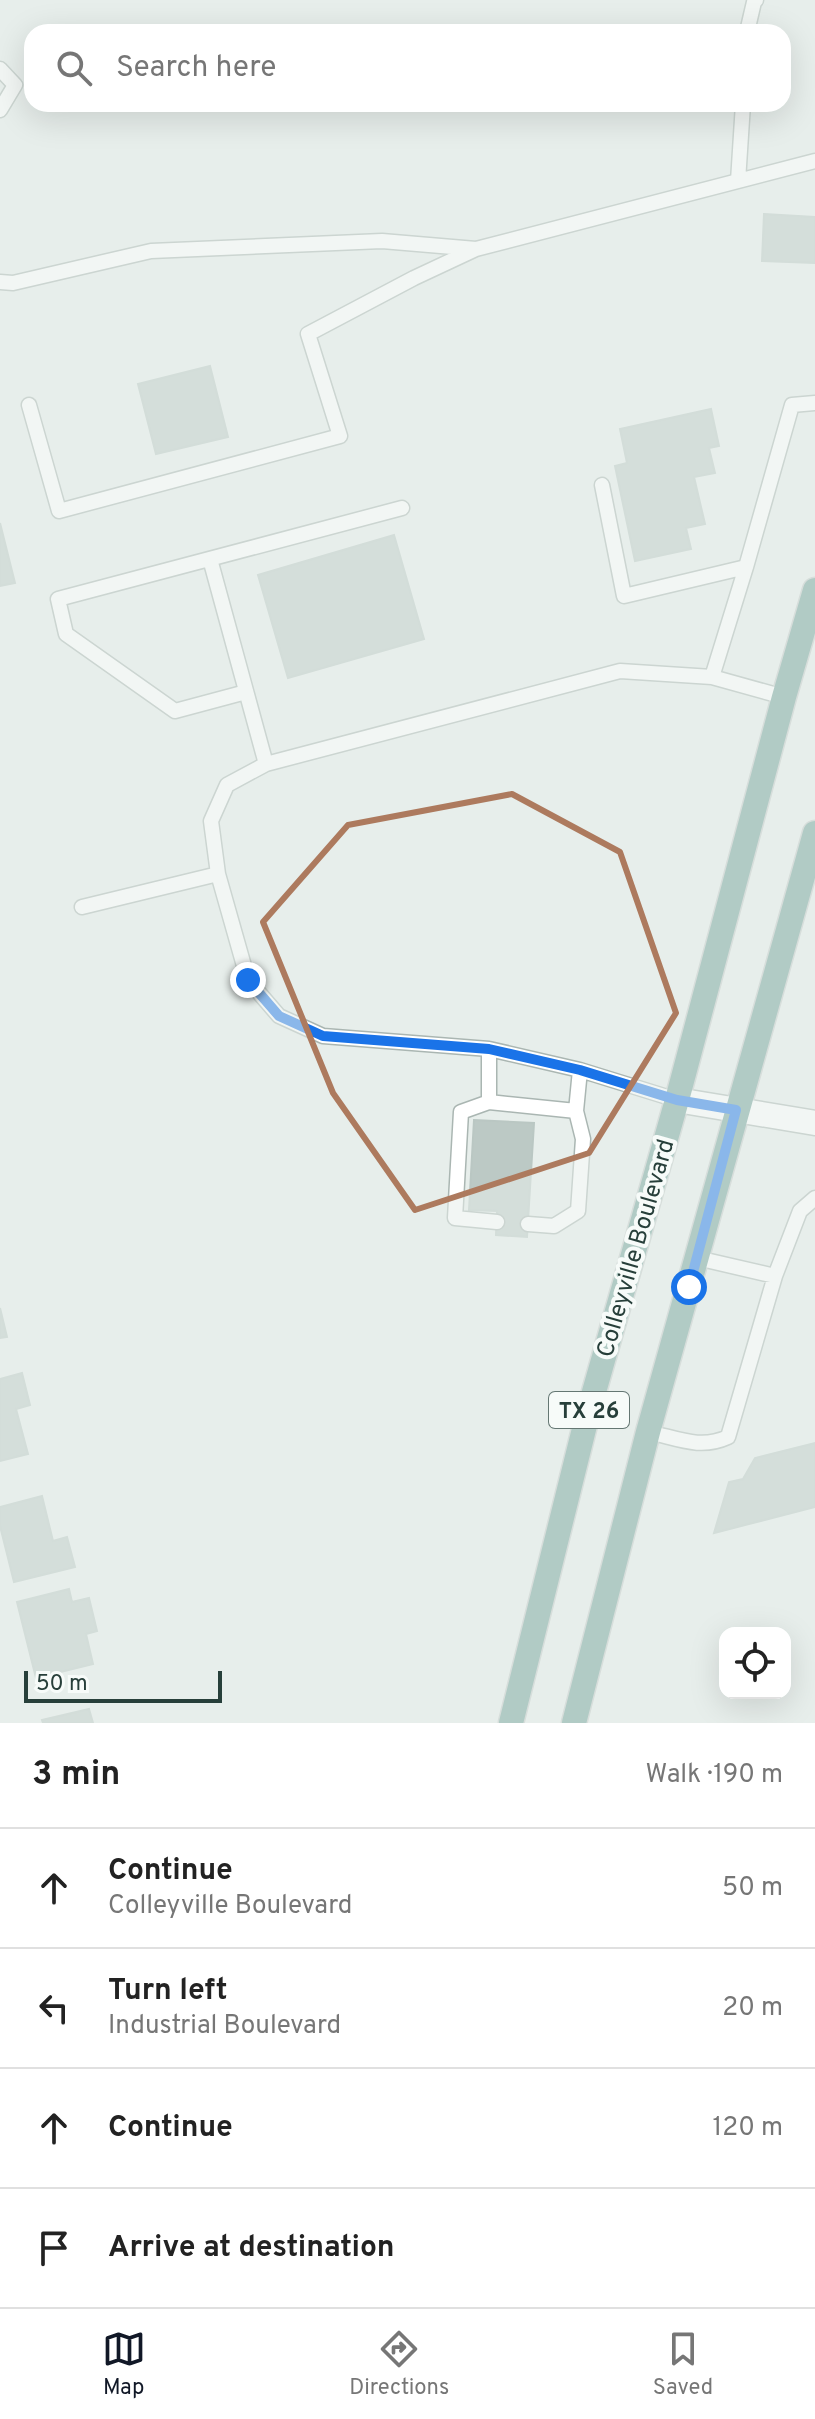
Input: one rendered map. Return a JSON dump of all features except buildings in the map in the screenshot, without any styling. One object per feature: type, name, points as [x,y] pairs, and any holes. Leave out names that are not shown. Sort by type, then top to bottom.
[{"type":"main road","name":"Colleyville Boulevard","points":[[511,1723],[588,1413],[677,1100],[815,590]]},
{"type":"main road","name":"TX 26","points":[[574,1723],[648,1432],[736,1110],[813,846]]},
{"type":"street","points":[[677,1100],[815,1123]]},
{"type":"lane","points":[[749,24],[756,0]]},
{"type":"lane","points":[[0,69],[15,85],[0,110]]},
{"type":"lane","points":[[738,181],[742,112]]},
{"type":"lane","points":[[29,405],[59,511],[340,436],[308,334],[476,249],[815,161]]},
{"type":"lane","points":[[0,282],[13,283],[151,251],[382,241],[476,249]]},
{"type":"lane","points":[[712,677],[792,405],[815,403]]},
{"type":"lane","points":[[602,485],[624,596],[746,567]]},
{"type":"lane","points":[[246,692],[175,711],[66,634],[58,599],[402,508]]},
{"type":"lane","points":[[210,559],[266,764]]},
{"type":"lane","points":[[677,1100],[580,1070],[489,1049],[323,1036],[279,1016],[248,980],[218,874],[211,821],[227,785],[266,764],[620,671],[712,677],[784,697]]},
{"type":"lane","points":[[82,907],[218,874]]},
{"type":"lane","points":[[489,1049],[489,1102]]},
{"type":"lane","points":[[528,1224],[554,1226],[578,1211],[583,1139],[576,1111],[580,1070]]},
{"type":"lane","points":[[497,1222],[455,1218],[461,1112],[489,1102],[576,1111]]},
{"type":"lane","points":[[648,1432],[702,1444],[715,1443],[728,1437],[775,1276],[800,1211],[815,1198]]},
{"type":"lane","points":[[697,1258],[775,1276]]},
{"type":"highlighted area","points":[[512,794],[620,852],[676,1013],[589,1153],[415,1210],[333,1093],[263,922],[348,825]]},
{"type":"route","points":[[248,980],[279,1016],[323,1036],[489,1049],[580,1070],[677,1100],[736,1110],[689,1287]]}]
